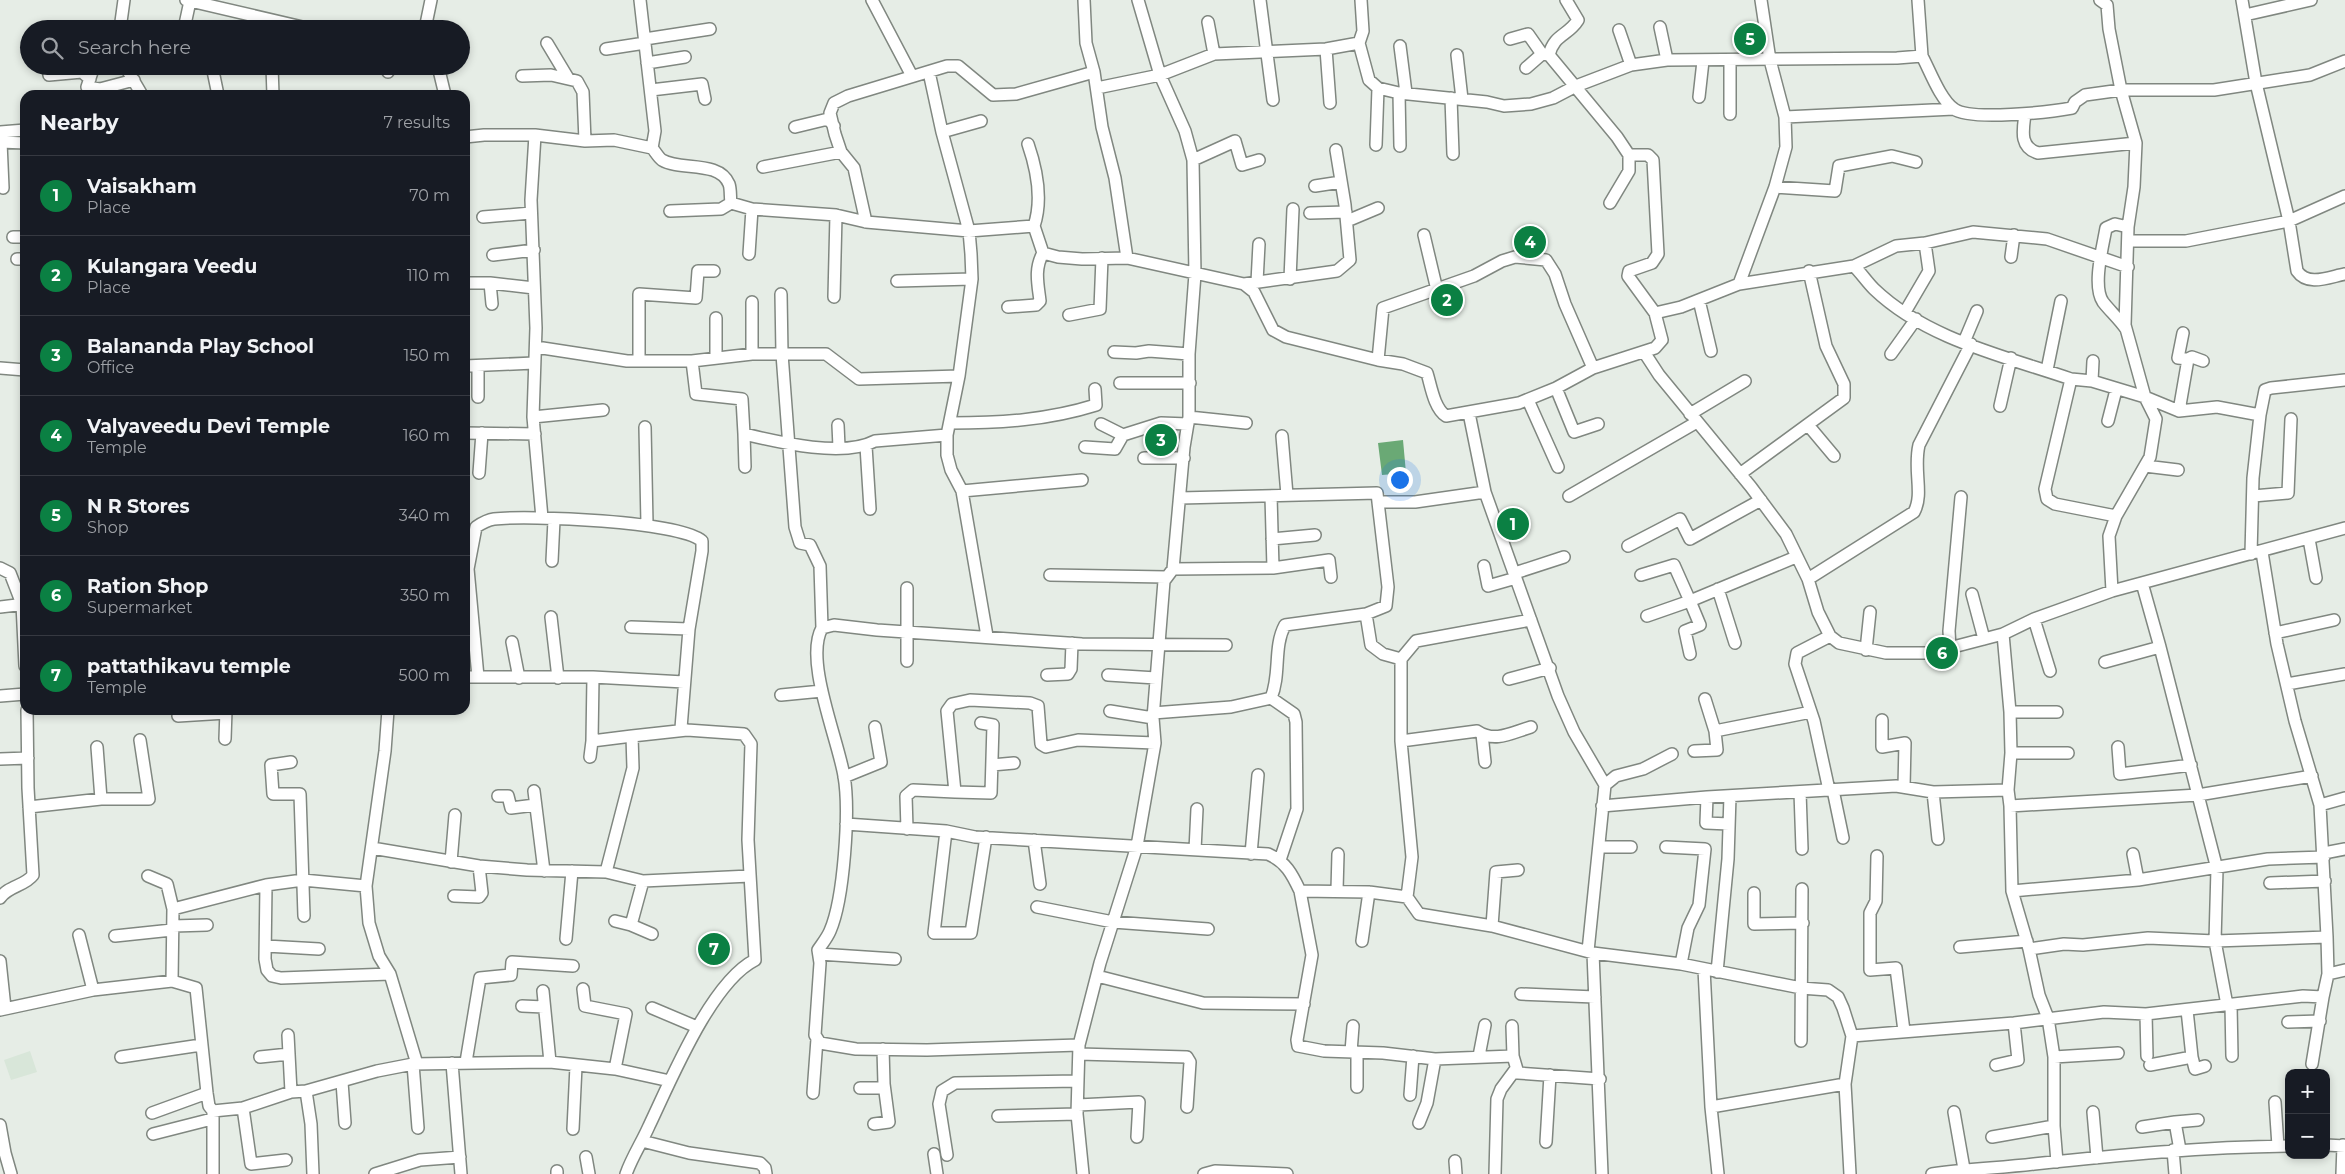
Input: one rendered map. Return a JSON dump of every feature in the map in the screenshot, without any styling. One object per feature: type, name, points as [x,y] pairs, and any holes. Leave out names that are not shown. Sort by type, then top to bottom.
[{"type":"street","points":[[121,20],[124,0]]},
{"type":"street","points":[[185,20],[188,0],[256,20]]},
{"type":"street","points":[[427,20],[430,0]]},
{"type":"street","points":[[640,0],[655,131],[652,148]]},
{"type":"street","points":[[872,0],[912,76]]},
{"type":"street","points":[[1084,0],[1086,43],[1094,72],[1102,127],[1115,178],[1127,258]]},
{"type":"street","points":[[1083,1174],[1078,1110],[1079,1050],[1097,976],[1137,846],[1155,743],[1153,716],[1164,582],[1170,573],[1189,421],[1189,354],[1195,274],[1193,160],[1185,131],[1160,75],[1138,0]]},
{"type":"street","points":[[1260,0],[1273,100]]},
{"type":"street","points":[[1361,0],[1363,31],[1359,43],[1369,80],[1378,88],[1402,93],[1487,102],[1504,106],[1531,104],[1553,98],[1576,86],[1631,65],[1667,60],[1730,61],[1922,56]]},
{"type":"street","points":[[1526,68],[1546,54],[1556,40],[1573,27],[1578,20],[1566,0]]},
{"type":"street","points":[[1739,284],[1775,187],[1786,147],[1785,117],[1770,60],[1761,0]]},
{"type":"street","points":[[1918,0],[1922,56],[1937,87],[1954,109]]},
{"type":"street","points":[[2100,0],[2107,5],[2108,29],[2121,90],[2136,143],[2134,187],[2128,227],[2126,329],[2145,397],[2156,419],[2150,457],[2116,516],[2109,536],[2112,591]]},
{"type":"street","points":[[2242,0],[2256,83],[2289,220],[2297,271],[2302,278],[2311,281],[2345,274]]},
{"type":"street","points":[[2245,15],[2311,0]]},
{"type":"street","points":[[1208,22],[1214,54]]},
{"type":"street","points":[[1660,27],[1667,60]]},
{"type":"street","points":[[606,48],[710,29]]},
{"type":"street","points":[[1619,30],[1631,65]]},
{"type":"street","points":[[1510,39],[1528,34],[1576,86],[1629,156],[1629,170],[1610,202]]},
{"type":"street","points":[[547,43],[568,78]]},
{"type":"street","points":[[1097,88],[1160,75],[1214,54],[1326,49],[1359,43]]},
{"type":"street","points":[[1400,46],[1402,93],[1400,146]]},
{"type":"street","points":[[1326,49],[1330,104]]},
{"type":"street","points":[[1453,154],[1457,99],[1456,55]]},
{"type":"street","points":[[647,63],[685,57]]},
{"type":"street","points":[[1699,96],[1703,61]]},
{"type":"street","points":[[1730,61],[1730,114]]},
{"type":"street","points":[[1785,117],[1954,109],[1975,114],[2048,113],[2072,108],[2075,102],[2085,96],[2121,90],[2214,90],[2310,75],[2345,61]]},
{"type":"street","points":[[866,222],[854,168],[841,152],[830,113],[834,104],[848,96],[947,66],[958,66],[993,95],[1016,94],[1094,72]]},
{"type":"street","points":[[929,72],[942,132],[969,231],[972,279],[959,376],[947,435],[947,455],[951,470],[962,491],[987,636]]},
{"type":"street","points":[[85,75],[90,79]]},
{"type":"street","points":[[90,75],[87,87],[100,89],[134,80]]},
{"type":"street","points":[[131,75],[139,90]]},
{"type":"street","points":[[214,75],[217,90]]},
{"type":"street","points":[[272,75],[273,90]]},
{"type":"street","points":[[440,75],[444,90]]},
{"type":"street","points":[[522,76],[568,78],[577,81],[583,92],[585,140]]},
{"type":"street","points":[[651,90],[702,84],[705,99]]},
{"type":"street","points":[[1376,145],[1378,88]]},
{"type":"street","points":[[2025,114],[2022,136],[2030,150],[2038,153],[2136,143]]},
{"type":"street","points":[[795,127],[822,119],[828,120],[834,126]]},
{"type":"street","points":[[942,132],[981,122]]},
{"type":"street","points":[[3,188],[0,134],[20,131]]},
{"type":"street","points":[[535,135],[532,213],[536,347],[533,417],[542,518]]},
{"type":"street","points":[[470,136],[535,135],[585,140],[614,140],[652,148],[660,159],[675,165],[713,170],[721,175],[729,184],[731,203]]},
{"type":"street","points":[[1193,160],[1235,141],[1242,165],[1259,160]]},
{"type":"street","points":[[1,142],[20,143]]},
{"type":"street","points":[[1008,307],[1036,305],[1040,302],[1036,273],[1037,263],[1043,253],[1034,226],[1038,213],[1038,193],[1036,166],[1028,144]]},
{"type":"street","points":[[1043,253],[1066,258],[1127,258],[1244,284],[1336,271],[1350,260],[1346,216],[1336,150]]},
{"type":"street","points":[[763,167],[841,152]]},
{"type":"street","points":[[1244,284],[1254,292],[1273,330],[1286,337],[1378,360],[1403,364],[1428,373],[1435,400],[1441,413],[1446,416],[1528,400],[1556,388],[1593,368],[1655,348],[1662,340],[1655,313],[1628,276],[1629,271],[1652,263],[1658,254],[1653,160],[1648,156],[1629,156]]},
{"type":"street","points":[[1775,187],[1836,191],[1839,166],[1892,156],[1916,162]]},
{"type":"street","points":[[1315,186],[1341,182]]},
{"type":"street","points":[[2128,241],[2186,241],[2289,220],[2345,196]]},
{"type":"street","points":[[670,211],[720,209],[731,203],[752,209],[836,215],[866,222],[969,231],[1034,226]]},
{"type":"street","points":[[1310,213],[1346,216],[1378,208]]},
{"type":"street","points":[[749,254],[752,209]]},
{"type":"street","points":[[1290,279],[1293,209]]},
{"type":"street","points":[[483,217],[532,213]]},
{"type":"street","points":[[834,298],[836,215]]},
{"type":"street","points":[[2126,329],[2103,301],[2099,292],[2100,256],[2106,228],[2115,224],[2128,227]]},
{"type":"street","points":[[1655,313],[1700,300],[1739,284],[1809,271],[1854,266],[1896,246],[1925,243],[1973,232],[2047,239],[2128,267]]},
{"type":"street","points":[[1424,235],[1437,290]]},
{"type":"street","points":[[2011,257],[2014,235]]},
{"type":"street","points":[[1905,312],[1929,271],[1925,243]]},
{"type":"street","points":[[1256,282],[1259,244]]},
{"type":"street","points":[[493,254],[534,250]]},
{"type":"street","points":[[1069,315],[1100,309],[1102,258]]},
{"type":"street","points":[[1378,360],[1383,308],[1474,276],[1508,259],[1531,258],[1546,260],[1555,274],[1565,304],[1593,368]]},
{"type":"street","points":[[1854,266],[1874,289],[1905,312],[1945,335],[2071,379],[2092,381],[2116,390],[2145,397],[2179,411],[2217,408],[2260,415]]},
{"type":"street","points":[[639,361],[639,294],[696,298],[698,271],[714,271]]},
{"type":"street","points":[[1740,474],[1844,398],[1844,384],[1826,346],[1809,271]]},
{"type":"street","points":[[897,281],[972,279]]},
{"type":"street","points":[[470,283],[490,282],[534,288]]},
{"type":"street","points":[[490,282],[492,304]]},
{"type":"street","points":[[781,294],[782,354],[795,527],[800,543],[810,544],[820,566],[822,628],[817,636],[817,649],[822,691],[844,777],[846,824],[844,860],[837,902],[830,930],[818,950],[819,989],[815,1018],[815,1035],[817,1039],[813,1093]]},
{"type":"street","points":[[1700,300],[1711,351]]},
{"type":"street","points":[[2047,370],[2061,301]]},
{"type":"street","points":[[752,302],[752,354]]},
{"type":"street","points":[[1808,579],[1914,512],[1919,502],[1916,459],[1919,446],[1968,343],[1977,311]]},
{"type":"street","points":[[716,318],[716,358]]},
{"type":"street","points":[[1891,354],[1916,319]]},
{"type":"street","points":[[2183,333],[2178,358],[2188,359],[2192,357],[2203,361]]},
{"type":"street","points":[[536,347],[639,361],[692,360],[752,354],[826,354],[859,379],[959,376]]},
{"type":"street","points":[[1114,352],[1136,353],[1149,351],[1189,354]]},
{"type":"street","points":[[1644,352],[1658,375],[1761,500],[1786,534],[1808,579],[1818,612],[1830,636],[1839,643],[1866,650],[1886,653],[1930,653],[1984,640],[2003,634],[2034,619],[2112,591],[2345,528]]},
{"type":"street","points":[[2000,406],[2011,358]]},
{"type":"street","points":[[2179,411],[2188,359]]},
{"type":"street","points":[[692,360],[696,394],[742,399],[745,467]]},
{"type":"street","points":[[2092,381],[2093,361]]},
{"type":"street","points":[[470,366],[534,363]]},
{"type":"street","points":[[478,367],[478,397]]},
{"type":"street","points":[[0,368],[20,370]]},
{"type":"street","points":[[2071,379],[2045,489],[2047,500],[2055,504],[2116,516]]},
{"type":"street","points":[[2312,1064],[2328,974],[2328,937],[2320,805],[2287,684],[2257,553],[2253,496],[2260,415],[2265,390],[2345,380]]},
{"type":"street","points":[[1569,496],[1693,418],[1744,381]]},
{"type":"street","points":[[1120,383],[1190,383]]},
{"type":"street","points":[[1556,388],[1574,432],[1598,424]]},
{"type":"street","points":[[950,423],[1003,423],[1071,413],[1096,405],[1095,389]]},
{"type":"street","points":[[2108,421],[2116,390]]},
{"type":"street","points":[[1528,400],[1558,467]]},
{"type":"street","points":[[533,417],[603,410]]},
{"type":"street","points":[[1469,413],[1485,492],[1550,668],[1558,696],[1574,732],[1605,786],[1591,952],[1600,1079],[1602,1174]]},
{"type":"street","points":[[2253,496],[2288,493],[2291,419]]},
{"type":"street","points":[[1101,424],[1123,435],[1161,424],[1189,421],[1246,423]]},
{"type":"street","points":[[838,425],[839,447]]},
{"type":"street","points":[[1808,425],[1834,456]]},
{"type":"street","points":[[645,427],[647,524]]},
{"type":"street","points":[[470,432],[535,434]]},
{"type":"street","points":[[479,473],[482,433]]},
{"type":"street","points":[[744,434],[801,447],[866,446],[874,441],[947,435]]},
{"type":"street","points":[[1085,447],[1116,449],[1123,435]]},
{"type":"street","points":[[1282,436],[1287,496]]},
{"type":"street","points":[[866,446],[870,510]]},
{"type":"street","points":[[1144,458],[1184,458]]},
{"type":"street","points":[[2145,466],[2178,470]]},
{"type":"street","points":[[962,491],[1082,480]]},
{"type":"street","points":[[1378,502],[1415,502],[1485,492]]},
{"type":"street","points":[[1180,498],[1377,493],[1388,599],[1386,606],[1366,614],[1285,625],[1278,641],[1279,652],[1271,698]]},
{"type":"street","points":[[1271,496],[1273,568]]},
{"type":"street","points":[[1950,648],[1949,631],[1961,497]]},
{"type":"street","points":[[1628,546],[1680,519],[1690,539],[1761,500]]},
{"type":"street","points":[[470,556],[476,527],[484,521],[493,519],[542,518],[647,524],[694,535],[702,541],[689,629],[684,682],[682,728],[687,730]]},
{"type":"street","points":[[552,561],[554,520]]},
{"type":"street","points":[[1272,539],[1316,535]]},
{"type":"street","points":[[2309,539],[2316,578]]},
{"type":"street","points":[[1484,566],[1488,586],[1564,557]]},
{"type":"street","points":[[1648,616],[1718,590],[1796,557]]},
{"type":"street","points":[[1050,575],[1170,573],[1273,568],[1329,560],[1331,577]]},
{"type":"street","points":[[1641,575],[1674,565],[1700,624],[1685,631],[1690,654]]},
{"type":"street","points":[[0,568],[10,573],[20,595]]},
{"type":"street","points":[[2142,583],[2217,869],[2215,941],[2229,1005],[2232,1056]]},
{"type":"street","points":[[907,588],[907,661]]},
{"type":"street","points":[[1718,590],[1736,642]]},
{"type":"street","points":[[1972,594],[1984,640]]},
{"type":"street","points":[[470,600],[478,677]]},
{"type":"street","points":[[0,607],[20,604]]},
{"type":"street","points":[[1866,650],[1870,612]]},
{"type":"street","points":[[1366,614],[1370,645],[1383,654],[1401,659]]},
{"type":"street","points":[[551,618],[558,678]]},
{"type":"street","points":[[2034,619],[2050,671]]},
{"type":"street","points":[[1531,620],[1416,641],[1401,659],[1401,741],[1412,857],[1407,897],[1419,914],[1492,926],[1591,952],[1681,964],[1801,988],[1828,990],[1838,997],[1852,1036],[1845,1084],[1850,1174]]},
{"type":"street","points":[[2275,634],[2334,620]]},
{"type":"street","points":[[822,628],[834,625],[907,633],[987,636],[1072,643],[1226,645]]},
{"type":"street","points":[[631,627],[689,629]]},
{"type":"street","points":[[2003,634],[2010,712],[2011,752],[2008,790],[2012,891],[2028,945],[2039,995],[2048,1018],[2054,1057],[2054,1126],[2057,1162]]},
{"type":"street","points":[[1830,636],[1797,653],[1795,664],[1811,712],[1843,838]]},
{"type":"street","points":[[512,642],[518,678]]},
{"type":"street","points":[[1047,675],[1068,674],[1071,669],[1072,643]]},
{"type":"street","points":[[2105,662],[2160,647]]},
{"type":"street","points":[[1509,679],[1550,668]]},
{"type":"street","points":[[2287,684],[2345,674]]},
{"type":"street","points":[[1108,675],[1156,678]]},
{"type":"street","points":[[470,677],[593,677],[684,682]]},
{"type":"street","points":[[590,757],[593,677]]},
{"type":"street","points":[[781,695],[822,691]]},
{"type":"street","points":[[0,696],[20,694]]},
{"type":"street","points":[[1110,711],[1153,716],[1231,707],[1271,698],[1294,714],[1296,722],[1297,809],[1280,860]]},
{"type":"street","points":[[1694,752],[1717,750],[1715,731],[1705,699]]},
{"type":"street","points":[[955,792],[947,711],[952,704],[960,702],[1030,703],[1038,706],[1041,744],[1046,747],[1078,740],[1155,743]]},
{"type":"street","points":[[1715,731],[1811,712]]},
{"type":"street","points":[[2010,712],[2057,712]]},
{"type":"street","points":[[0,898],[4,892],[28,882],[33,874],[29,807],[27,715]]},
{"type":"street","points":[[178,716],[188,715]]},
{"type":"street","points":[[225,740],[226,715]]},
{"type":"street","points":[[387,715],[366,886],[369,924],[379,956],[390,974],[415,1064],[418,1128]]},
{"type":"street","points":[[1882,720],[1882,747],[1905,743],[1904,787]]},
{"type":"street","points":[[906,829],[906,796],[913,790],[991,794],[993,725],[981,723]]},
{"type":"street","points":[[844,777],[882,762],[875,726]]},
{"type":"street","points":[[1401,741],[1476,730],[1487,737],[1497,737],[1531,727]]},
{"type":"street","points":[[592,741],[687,730],[744,734],[751,744],[748,840],[755,960],[742,966],[714,1000],[696,1027],[626,1174]]},
{"type":"street","points":[[1482,734],[1485,762]]},
{"type":"street","points":[[606,872],[632,768],[632,736]]},
{"type":"street","points":[[29,807],[101,799],[149,799],[140,740]]},
{"type":"street","points":[[97,747],[101,799]]},
{"type":"street","points":[[2118,747],[2120,774],[2191,765]]},
{"type":"street","points":[[2011,752],[2068,753]]},
{"type":"street","points":[[1605,786],[1616,776],[1643,769],[1672,754]]},
{"type":"street","points":[[0,759],[28,758]]},
{"type":"street","points":[[291,762],[271,765],[273,794],[300,794],[304,916]]},
{"type":"street","points":[[992,765],[1014,763]]},
{"type":"street","points":[[1251,854],[1258,775]]},
{"type":"street","points":[[2010,806],[2198,795],[2312,776]]},
{"type":"street","points":[[1602,806],[1707,797],[1904,787],[1933,792],[2008,790]]},
{"type":"street","points":[[534,791],[544,871]]},
{"type":"street","points":[[1800,792],[1802,849]]},
{"type":"street","points":[[1933,792],[1938,839]]},
{"type":"street","points":[[498,796],[508,796],[511,808],[535,805]]},
{"type":"street","points":[[1717,972],[1730,796]]},
{"type":"street","points":[[1707,797],[1706,823],[1729,824]]},
{"type":"street","points":[[2320,805],[2345,798]]},
{"type":"street","points":[[1194,850],[1197,809]]},
{"type":"street","points":[[451,862],[455,815]]},
{"type":"street","points":[[846,824],[946,831],[986,837],[1268,854],[1280,860],[1288,868],[1300,890],[1312,954],[1297,1040],[1298,1046],[1435,1058],[1513,1056]]},
{"type":"street","points":[[946,831],[934,934],[971,933],[986,837]]},
{"type":"street","points":[[1034,840],[1040,884]]},
{"type":"street","points":[[1600,847],[1631,847]]},
{"type":"street","points":[[1666,847],[1705,849],[1699,905],[1688,928],[1681,964]]},
{"type":"street","points":[[372,848],[479,866],[544,871],[606,872],[643,881],[750,876]]},
{"type":"street","points":[[2012,891],[2138,880],[2217,869],[2268,859],[2324,855],[2345,849]]},
{"type":"street","points":[[1337,890],[1338,854]]},
{"type":"street","points":[[2133,854],[2138,880]]},
{"type":"street","points":[[1877,856],[1876,901],[1870,913],[1870,970],[1896,968],[1904,1031]]},
{"type":"street","points":[[454,896],[479,897],[482,893],[479,866]]},
{"type":"street","points":[[1492,926],[1496,872],[1518,870]]},
{"type":"street","points":[[566,939],[572,871]]},
{"type":"street","points":[[148,876],[167,884],[173,909],[172,981]]},
{"type":"street","points":[[173,909],[266,885],[303,880],[366,886]]},
{"type":"street","points":[[631,925],[643,881]]},
{"type":"street","points":[[2270,884],[2325,881]]},
{"type":"street","points":[[266,885],[266,970],[272,976],[281,978],[390,974]]},
{"type":"street","points":[[1801,1041],[1802,889]]},
{"type":"street","points":[[1300,890],[1369,892],[1407,897]]},
{"type":"street","points":[[1362,941],[1369,892]]},
{"type":"street","points":[[1754,893],[1754,924],[1803,923]]},
{"type":"street","points":[[1037,907],[1113,922],[1208,929]]},
{"type":"street","points":[[615,921],[631,925],[652,934]]},
{"type":"street","points":[[115,936],[207,925]]},
{"type":"street","points":[[79,935],[93,990]]},
{"type":"street","points":[[1960,947],[2083,945],[2148,938],[2215,941],[2328,937]]},
{"type":"street","points":[[266,946],[319,949]]},
{"type":"street","points":[[819,954],[896,959]]},
{"type":"street","points":[[0,961],[2,1009],[93,990],[172,981],[196,988],[207,1093],[213,1115],[213,1174]]},
{"type":"street","points":[[466,1062],[480,978],[510,975],[512,962],[573,966]]},
{"type":"street","points":[[1704,969],[1711,1107],[1718,1174]]},
{"type":"street","points":[[2328,974],[2345,970]]},
{"type":"street","points":[[1097,976],[1203,1003],[1304,1004]]},
{"type":"street","points":[[583,989],[586,1006],[626,1014],[615,1069]]},
{"type":"street","points":[[543,991],[550,1062]]},
{"type":"street","points":[[1521,994],[1595,997]]},
{"type":"street","points":[[1852,1036],[2014,1023],[2104,1012],[2146,1014],[2303,996],[2323,997]]},
{"type":"street","points":[[522,1006],[544,1007]]},
{"type":"street","points":[[652,1008],[696,1027]]},
{"type":"street","points":[[2187,1010],[2195,1069],[2205,1066]]},
{"type":"street","points":[[2146,1014],[2149,1060],[2192,1057]]},
{"type":"street","points":[[2288,1022],[2320,1021]]},
{"type":"street","points":[[1996,1065],[2018,1060],[2014,1023]]},
{"type":"street","points":[[1479,1056],[1484,1025]]},
{"type":"street","points":[[1353,1026],[1357,1087]]},
{"type":"street","points":[[1495,1174],[1495,1111],[1497,1099],[1501,1089],[1515,1070],[1512,1026]]},
{"type":"street","points":[[288,1035],[292,1092]]},
{"type":"street","points":[[817,1039],[825,1046],[883,1049],[1079,1050],[1187,1057],[1190,1062],[1187,1108]]},
{"type":"street","points":[[121,1057],[201,1046]]},
{"type":"street","points":[[874,1124],[889,1122],[884,1088],[883,1049]]},
{"type":"street","points":[[2054,1057],[2118,1053]]},
{"type":"street","points":[[260,1057],[289,1054]]},
{"type":"street","points":[[1410,1095],[1413,1056]]},
{"type":"street","points":[[1419,1123],[1427,1103],[1435,1058]]},
{"type":"street","points":[[153,1134],[292,1092],[306,1091],[342,1082],[377,1070],[415,1064],[550,1062],[615,1069],[670,1082]]},
{"type":"street","points":[[452,1063],[461,1174]]},
{"type":"street","points":[[574,1129],[576,1066]]},
{"type":"street","points":[[1515,1070],[1518,1073],[1600,1079]]},
{"type":"street","points":[[1546,1142],[1550,1075]]},
{"type":"street","points":[[947,1154],[939,1104],[942,1091],[954,1083],[1078,1081]]},
{"type":"street","points":[[342,1082],[345,1123]]},
{"type":"street","points":[[1711,1107],[1845,1084]]},
{"type":"street","points":[[860,1088],[884,1088]]},
{"type":"street","points":[[306,1091],[312,1124],[313,1174]]},
{"type":"street","points":[[152,1113],[207,1093]]},
{"type":"street","points":[[998,1116],[1078,1110],[1139,1102],[1137,1137]]},
{"type":"street","points":[[1932,1174],[1964,1169],[2041,1169],[2057,1162],[2176,1150],[2284,1146],[2276,1102]]},
{"type":"street","points":[[243,1108],[250,1164],[286,1160]]},
{"type":"street","points":[[1954,1112],[1964,1169]]},
{"type":"street","points":[[2093,1112],[2097,1158]]},
{"type":"street","points":[[2142,1127],[2198,1120]]},
{"type":"street","points":[[2174,1122],[2175,1174]]},
{"type":"street","points":[[0,1125],[4,1153],[11,1174]]},
{"type":"street","points":[[1992,1136],[2054,1126]]},
{"type":"street","points":[[642,1141],[689,1153],[760,1162],[765,1168],[766,1174]]},
{"type":"street","points":[[2330,1145],[2344,1146],[2342,1174]]},
{"type":"street","points":[[934,1154],[936,1174]]},
{"type":"street","points":[[382,1173],[420,1160],[460,1157]]},
{"type":"street","points":[[586,1157],[589,1174]]},
{"type":"street","points":[[1455,1162],[1456,1174]]},
{"type":"street","points":[[1204,1174],[1215,1171],[1287,1174]]},
{"type":"shaded area","points":[[1403,440],[1406,473],[1382,475],[1378,443]]},
{"type":"shaded area","points":[[30,1051],[37,1072],[11,1080],[4,1060]]},
{"type":"place","name":"N R Stores","points":[[1750,39]]},
{"type":"place","name":"Valyaveedu Devi Temple","points":[[1530,242]]},
{"type":"place","name":"Kulangara Veedu","points":[[1447,300]]},
{"type":"place","name":"Balananda Play School","points":[[1161,440]]},
{"type":"place","name":"Vaisakham","points":[[1513,524]]},
{"type":"place","name":"Ration Shop","points":[[1942,653]]},
{"type":"place","name":"pattathikavu temple","points":[[714,949]]}]
